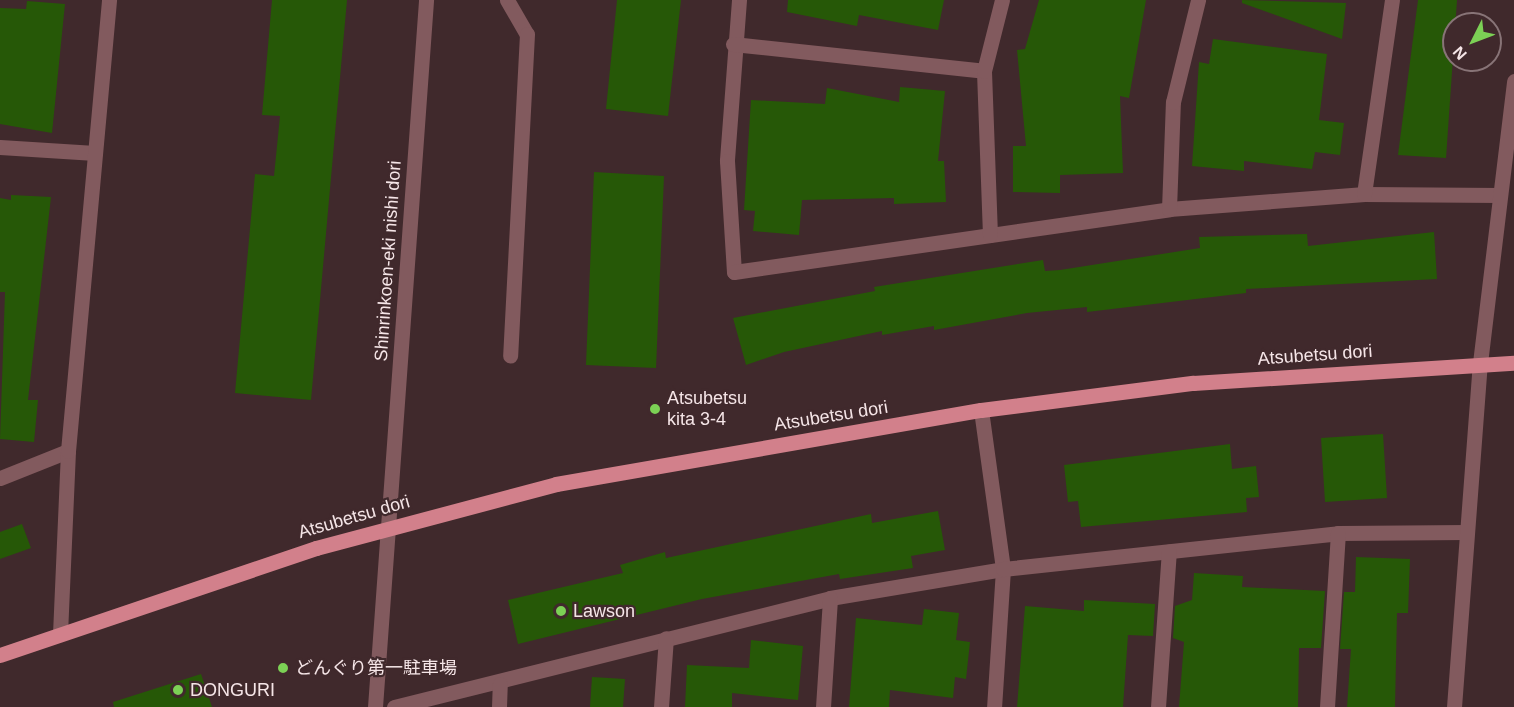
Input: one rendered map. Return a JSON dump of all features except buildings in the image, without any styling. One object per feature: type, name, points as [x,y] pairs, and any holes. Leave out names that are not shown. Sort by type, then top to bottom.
[{"type":"main road","name":"Atsubetsu dori","points":[[0,656],[388,525],[556,484],[981,410],[1193,383],[1480,363],[1514,363]]},
{"type":"street","points":[[60,634],[68,451],[109,0]]},
{"type":"street","name":"Shinrinkoen-eki nishi dori","points":[[375,707],[426,0]]},
{"type":"street","points":[[507,0],[527,34],[510,356]]},
{"type":"street","points":[[739,0],[733,44],[727,161],[734,272],[1169,209],[1364,194],[1500,195]]},
{"type":"street","points":[[990,235],[984,71],[1002,0]]},
{"type":"street","points":[[1169,209],[1173,102],[1198,0]]},
{"type":"street","points":[[1364,194],[1389,2]]},
{"type":"street","points":[[733,44],[984,71]]},
{"type":"street","points":[[1454,707],[1480,363],[1514,81]]},
{"type":"street","points":[[0,147],[95,153]]},
{"type":"street","points":[[981,410],[1003,569],[994,707]]},
{"type":"street","points":[[0,478],[68,451]]},
{"type":"street","points":[[394,707],[501,684],[666,638],[830,598],[1003,569],[1338,533],[1467,532]]},
{"type":"street","points":[[1327,707],[1338,533]]},
{"type":"street","points":[[1158,707],[1169,551]]},
{"type":"street","points":[[823,707],[830,598]]},
{"type":"street","points":[[661,707],[666,638]]},
{"type":"street","points":[[499,707],[501,684]]},
{"type":"place","name":"Atsubetsu kita 3-4","points":[[655,409]]},
{"type":"place","name":"Lawson","points":[[561,611]]},
{"type":"place","name":"どんぐり第一駐車場","points":[[283,668]]},
{"type":"place","name":"DONGURI","points":[[178,690]]}]
